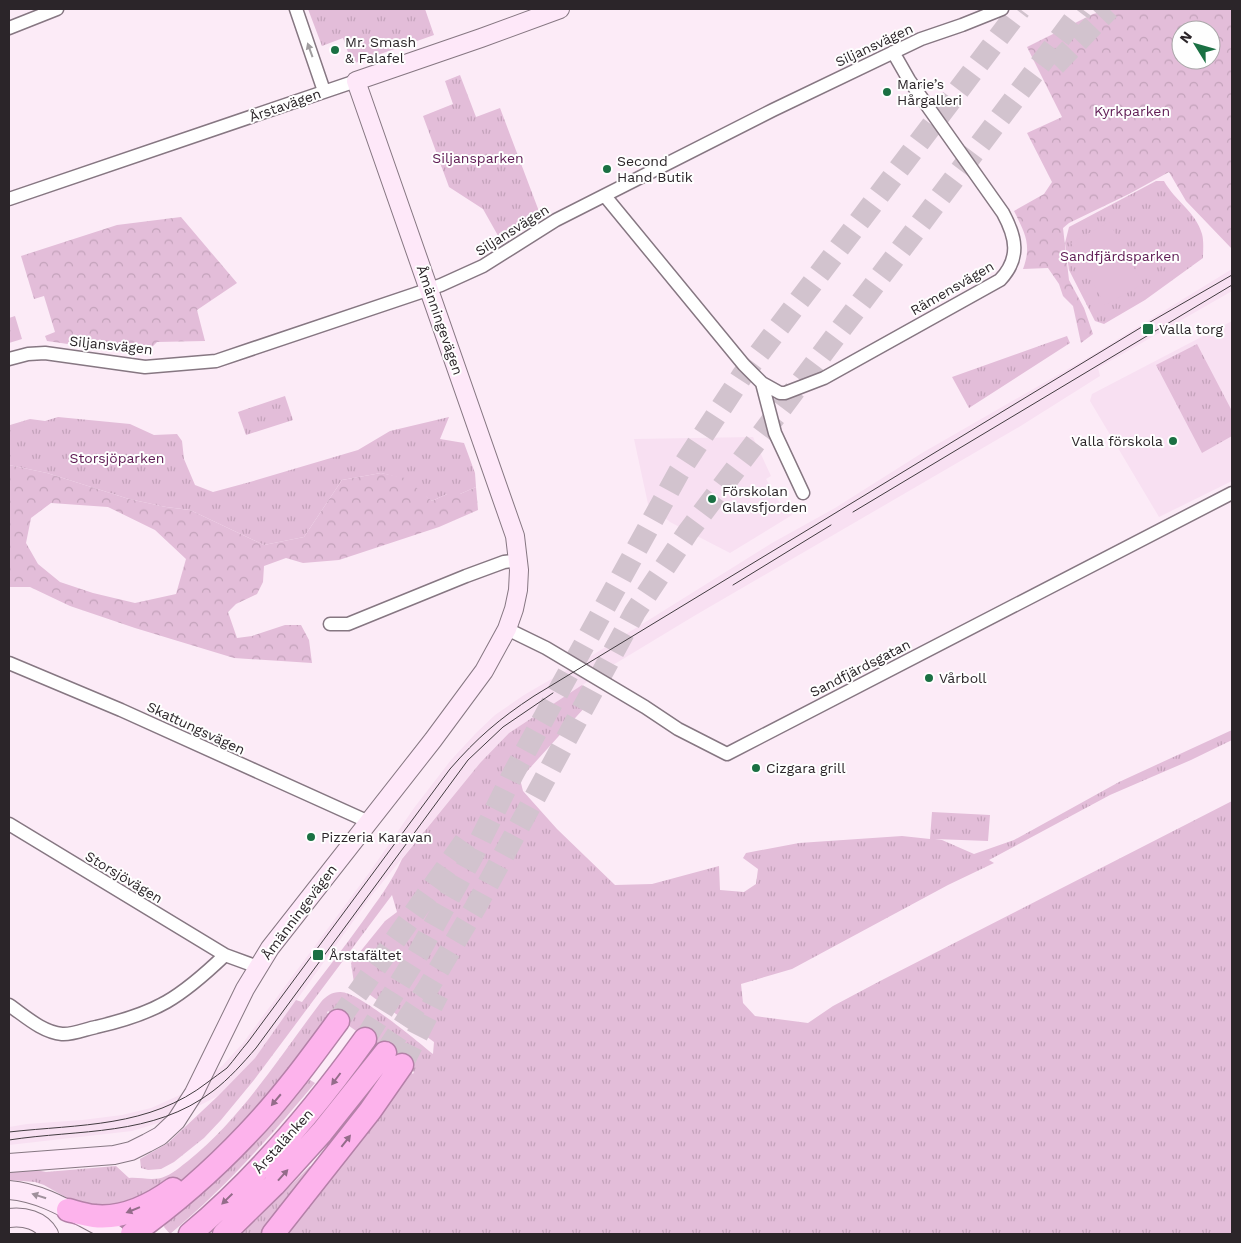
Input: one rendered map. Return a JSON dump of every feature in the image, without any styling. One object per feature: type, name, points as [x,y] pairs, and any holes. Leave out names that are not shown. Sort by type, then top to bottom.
[{"type":"highway","points":[[132,1234],[158,1216],[221,1160],[249,1132],[338,1021]]},
{"type":"highway","name":"Årstalänken","points":[[190,1234],[254,1174],[304,1119],[365,1039]]},
{"type":"highway","name":"Årstalänken","points":[[224,1234],[274,1185],[322,1132],[394,1059],[370,1111],[272,1234]]},
{"type":"highway","points":[[68,1210],[94,1216],[121,1215],[165,1196],[196,1174],[221,1160]]},
{"type":"street","points":[[9,28],[57,9]]},
{"type":"street","points":[[296,9],[324,91]]},
{"type":"street","name":"Årstavägen","points":[[9,199],[481,38],[560,9]]},
{"type":"street","name":"Siljansvägen","points":[[9,359],[28,354],[45,353],[146,367],[216,361],[429,289],[483,266],[556,220],[687,152],[921,39],[1002,9]]},
{"type":"street","name":"Rämensvägen","points":[[605,196],[734,353],[762,383],[780,393],[785,393],[824,378],[1000,280],[1008,272],[1012,263],[1015,247],[1014,236],[1003,213],[909,80],[893,52]]},
{"type":"street","name":"Åmänningevägen","points":[[9,1163],[114,1155],[131,1151],[160,1136],[176,1121],[185,1108],[244,989],[270,948],[433,740],[484,671],[507,629],[518,590],[519,560],[515,536],[356,81]]},
{"type":"street","name":"Rämensvägen","points":[[762,383],[776,433],[803,494]]},
{"type":"street","name":"Sandfjärdsgatan","points":[[507,629],[546,648],[678,729],[727,754],[1232,493]]},
{"type":"street","points":[[330,624],[348,624],[504,562],[519,560]]},
{"type":"street","name":"Skattungsvägen","points":[[9,663],[128,713],[369,822]]},
{"type":"street","name":"Storsjövägen","points":[[9,824],[225,955],[258,967]]},
{"type":"street","points":[[9,1004],[36,1024],[64,1034],[114,1023],[145,1014],[165,1004],[199,980],[225,955]]},
{"type":"street","points":[[9,1190],[25,1191],[47,1198],[115,1234]]},
{"type":"street","points":[[9,1218],[22,1217],[31,1220],[38,1223],[49,1234]]},
{"type":"shaded area","points":[[1232,269],[1232,291],[1098,368],[1100,376],[1019,427],[694,616],[613,665],[509,733],[480,763],[372,895],[255,1058],[218,1096],[175,1118],[132,1131],[9,1145],[9,1127],[122,1115],[151,1108],[180,1095],[222,1066],[243,1043],[451,760],[495,715],[524,695],[591,656],[772,543],[835,508],[922,453],[1089,357]]},
{"type":"shaded area","name":"Valla förskola","points":[[1232,321],[1232,481],[1159,517],[1090,401],[1092,394]]},
{"type":"shaded area","name":"Förskolan Glavsfjorden","points":[[753,437],[771,476],[766,479],[781,505],[785,503],[792,515],[730,553],[670,522],[648,504],[634,439]]},
{"type":"green space","points":[[308,9],[425,9],[434,35],[355,63],[351,61],[343,38],[322,46]]},
{"type":"green space","name":"Kyrkparken","points":[[1112,9],[1232,9],[1232,249],[1186,201],[1169,172],[1069,223],[1063,228],[1069,280],[1084,308],[1093,334],[1081,343],[1073,306],[1063,296],[1059,284],[1048,268],[1023,269],[1027,253],[1026,239],[1014,211],[1044,194],[1052,182],[1027,133],[1062,117],[1027,47],[1093,14]]},
{"type":"green space","name":"Siljansparken","points":[[460,75],[476,117],[500,108],[540,214],[501,241],[483,209],[449,187],[423,116],[453,104],[445,81]]},
{"type":"green space","name":"Sandfjärdsparken","points":[[1156,181],[1164,181],[1195,219],[1203,237],[1203,258],[1145,300],[1104,324],[1095,321],[1069,270],[1065,243],[1069,227]]},
{"type":"green space","points":[[181,217],[237,283],[197,310],[205,341],[157,342],[144,355],[47,341],[45,336],[55,332],[44,296],[34,299],[21,256],[117,225]]},
{"type":"green space","points":[[1109,222],[1143,284],[1105,305],[1071,243]]},
{"type":"green space","points":[[15,316],[22,339],[9,343],[9,318]]},
{"type":"green space","points":[[1067,336],[1070,343],[969,408],[952,377]]},
{"type":"green space","points":[[1197,344],[1232,411],[1232,436],[1202,453],[1156,365]]},
{"type":"green space","points":[[285,396],[293,420],[246,435],[238,412]]},
{"type":"green space","name":"Storsjöparken","points":[[58,417],[130,424],[154,435],[177,434],[182,441],[184,459],[195,485],[213,492],[358,450],[390,431],[449,417],[440,439],[464,443],[475,473],[476,487],[460,494],[447,494],[432,501],[401,478],[381,473],[342,480],[304,537],[264,545],[190,510],[129,499],[47,473],[9,465],[9,422],[10,425],[30,419],[45,421]]},
{"type":"green space","points":[[9,465],[47,473],[129,499],[190,510],[264,545],[304,537],[342,480],[381,473],[405,478],[432,501],[447,494],[460,494],[476,487],[478,510],[439,527],[339,560],[303,563],[286,558],[264,566],[263,582],[257,594],[236,604],[228,612],[237,638],[252,636],[285,625],[301,625],[309,640],[312,663],[234,658],[70,606],[30,587],[9,587]],"holes":[[[51,503],[108,507],[155,530],[186,559],[176,594],[135,603],[93,593],[60,582],[38,564],[26,543],[31,518]]]},
{"type":"green space","name":"Årstafältet","points":[[582,685],[591,694],[586,706],[520,779],[523,791],[557,829],[615,885],[652,884],[719,866],[720,890],[744,892],[756,884],[758,869],[743,858],[746,853],[799,843],[902,836],[930,839],[932,812],[990,815],[988,841],[935,839],[942,840],[974,854],[1014,840],[1119,782],[1232,730],[1232,740],[1110,795],[989,860],[994,863],[948,885],[792,969],[741,984],[743,1003],[755,1016],[808,1023],[833,1006],[882,980],[1232,801],[1232,1234],[284,1234],[409,1071],[413,1074],[414,1072],[328,1011],[327,1013],[330,1015],[283,1078],[242,1125],[178,1183],[127,1209],[74,1202],[44,1185],[35,1182],[9,1180],[10,1172],[36,1170],[46,1172],[116,1166],[129,1178],[157,1179],[172,1173],[207,1145],[225,1126],[259,1086],[321,1002],[327,996],[334,993],[349,994],[373,1008],[433,1054],[434,1042],[354,983],[351,963],[385,921],[397,912],[392,895],[254,1080],[221,1120],[204,1138],[174,1162],[161,1169],[148,1170],[141,1168],[140,1159],[168,1143],[218,1096],[255,1058],[296,1000],[302,1002],[379,899],[394,876],[402,859],[480,763],[509,733]]},
{"type":"green space","points":[[310,1080],[315,1083],[264,1143],[228,1181],[170,1234],[164,1227],[165,1223],[290,1094]]},
{"type":"green space","points":[[310,1166],[314,1170],[262,1234],[242,1234]]},
{"type":"tunnel","points":[[365,1039],[418,954],[472,857],[513,774],[679,472],[742,376],[1020,9]]},
{"type":"tunnel","points":[[385,1053],[428,988],[475,908],[635,612],[688,532],[1082,9]]},
{"type":"tunnel","points":[[1055,65],[1109,9]]},
{"type":"tunnel","points":[[338,1021],[470,834]]},
{"type":"tunnel","points":[[402,1065],[438,994]]},
{"type":"tram line","points":[[9,1132],[88,1125],[138,1116],[162,1108],[185,1097],[208,1082],[227,1068],[248,1042],[450,769],[479,738],[499,721],[534,696],[1145,325],[1232,275]]},
{"type":"tram line","points":[[853,512],[1232,285]]},
{"type":"tram line","points":[[733,585],[831,525]]},
{"type":"tram line","points":[[9,1140],[115,1129],[141,1124],[166,1117],[190,1106],[213,1091],[236,1071],[256,1048],[468,760],[503,727],[553,693]]},
{"type":"place","name":"Mr. Smash & Falafel","points":[[335,50]]},
{"type":"place","name":"Marie’s Hårgalleri","points":[[887,92]]},
{"type":"place","name":"Second Hand Butik","points":[[607,169]]},
{"type":"place","name":"Valla torg","points":[[1148,329]]},
{"type":"place","name":"Valla förskola","points":[[1173,441]]},
{"type":"place","name":"Förskolan Glavsfjorden","points":[[712,499]]},
{"type":"place","name":"Vårboll","points":[[929,678]]},
{"type":"place","name":"Cizgara grill","points":[[756,768]]},
{"type":"place","name":"Pizzeria Karavan","points":[[311,837]]},
{"type":"place","name":"Årstafältet","points":[[318,955]]}]
